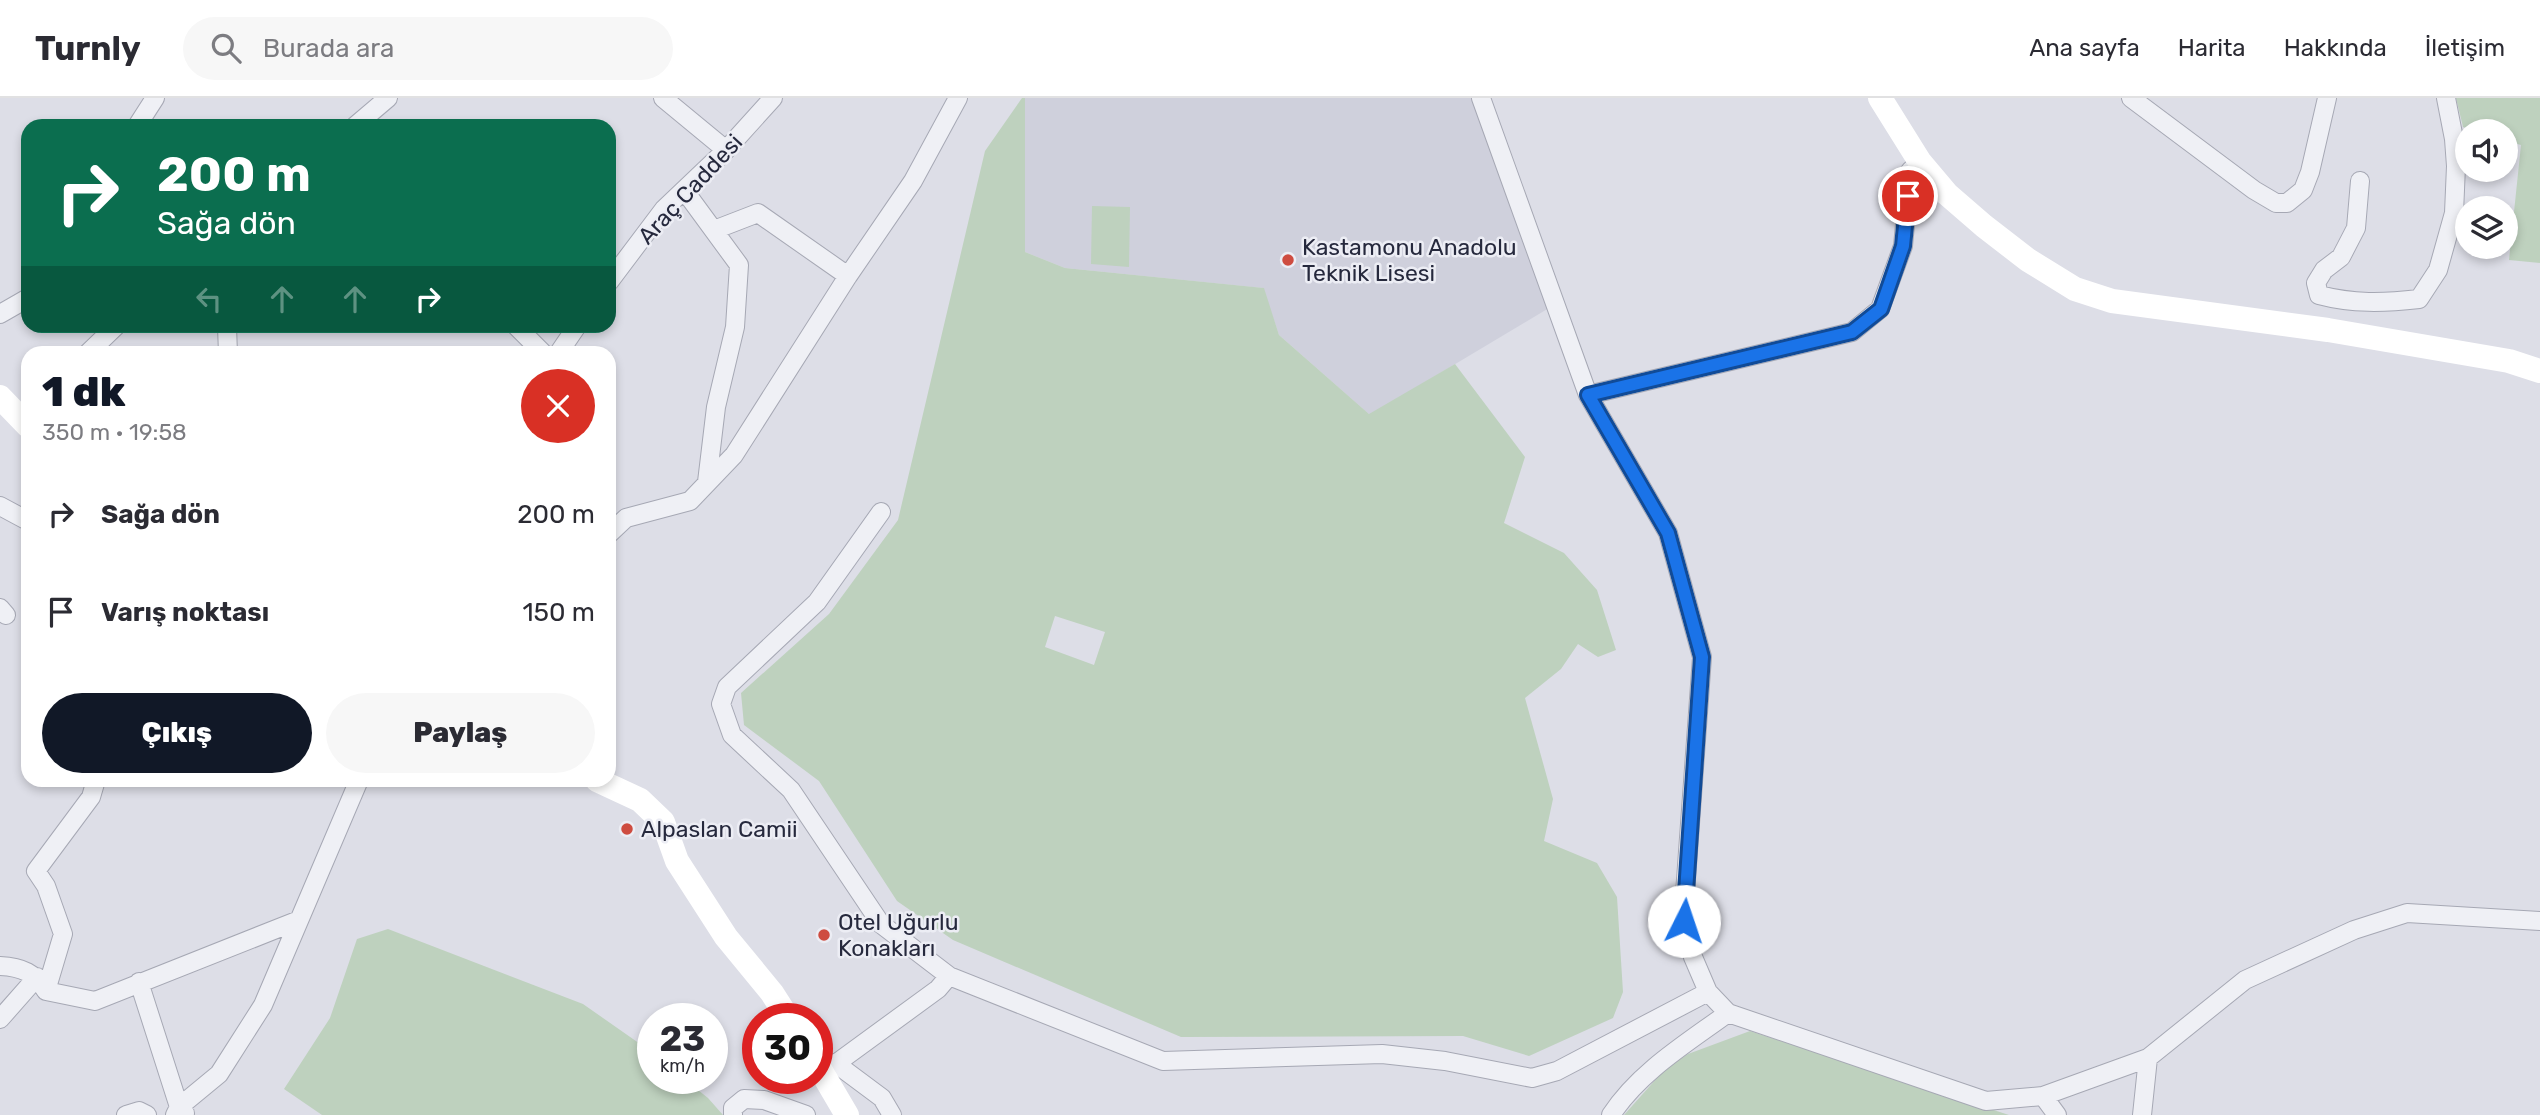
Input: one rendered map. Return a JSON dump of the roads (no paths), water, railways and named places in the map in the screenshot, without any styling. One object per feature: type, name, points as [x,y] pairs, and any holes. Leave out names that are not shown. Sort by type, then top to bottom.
[{"type":"main road","points":[[1881,98],[1920,163],[1947,194],[2028,260],[2075,289],[2112,301],[2328,330],[2510,361],[2540,371]]},
{"type":"main road","points":[[0,397],[21,415]]},
{"type":"main road","points":[[612,787],[640,800],[663,822],[677,861],[705,905],[726,937],[778,1003]]},
{"type":"main road","points":[[833,1084],[847,1115]]},
{"type":"street","points":[[142,119],[155,98]]},
{"type":"street","points":[[368,119],[388,98]]},
{"type":"street","points":[[663,98],[726,150]]},
{"type":"street","name":"Araç Caddesi","points":[[616,273],[664,209],[726,150],[773,98]]},
{"type":"street","points":[[616,527],[625,518],[690,501],[734,454],[848,276],[913,181],[958,98]]},
{"type":"street","points":[[1481,98],[1588,395],[1668,533],[1702,657],[1684,921],[1693,957],[1708,992],[1728,1013],[1986,1101],[2043,1096],[2148,1058],[2245,981],[2354,930],[2407,913],[2540,921]]},
{"type":"street","points":[[2131,98],[2254,190],[2276,203],[2287,204],[2303,190],[2310,172],[2327,98]]},
{"type":"street","points":[[2360,181],[2356,228],[2341,257],[2324,270],[2316,284],[2319,295],[2371,304],[2419,299],[2438,270],[2454,213],[2456,166],[2446,98]]},
{"type":"street","points":[[1588,395],[1852,332],[1881,309],[1903,246],[1910,171],[1920,163]]},
{"type":"street","points":[[684,190],[739,265],[735,327],[716,407],[707,482]]},
{"type":"street","points":[[714,230],[758,213],[848,276]]},
{"type":"street","points":[[0,314],[21,303]]},
{"type":"street","points":[[95,346],[109,333]]},
{"type":"street","points":[[523,333],[536,346]]},
{"type":"street","points":[[0,506],[21,518]]},
{"type":"street","points":[[881,512],[817,602],[727,687],[721,704],[732,735],[791,790],[881,924],[949,976],[1163,1061],[1382,1054],[1445,1061],[1532,1078],[1557,1072],[1708,992]]},
{"type":"street","points":[[0,1019],[42,984],[62,934],[46,886],[36,871],[91,797],[94,787]]},
{"type":"street","points":[[139,982],[180,1112],[219,1074],[263,1005],[356,787]]},
{"type":"street","points":[[0,966],[13,967],[42,984],[95,1001],[299,920]]},
{"type":"street","points":[[833,1061],[938,989],[949,976]]},
{"type":"street","points":[[1611,1115],[1618,1104],[1664,1059],[1728,1013]]},
{"type":"street","points":[[2142,1115],[2148,1058]]},
{"type":"street","points":[[833,1071],[882,1098],[892,1115]]},
{"type":"street","points":[[2043,1096],[2057,1115]]},
{"type":"street","points":[[733,1115],[733,1108],[744,1099],[764,1100],[806,1115]]},
{"type":"street","points":[[126,1115],[139,1111],[147,1115]]},
{"type":"place","name":"Kastamonu Anadolu Teknik Lisesi","points":[[1288,260]]},
{"type":"place","name":"Alpaslan Camii","points":[[627,829]]},
{"type":"place","name":"Otel Uğurlu Konakları","points":[[824,935]]}]
